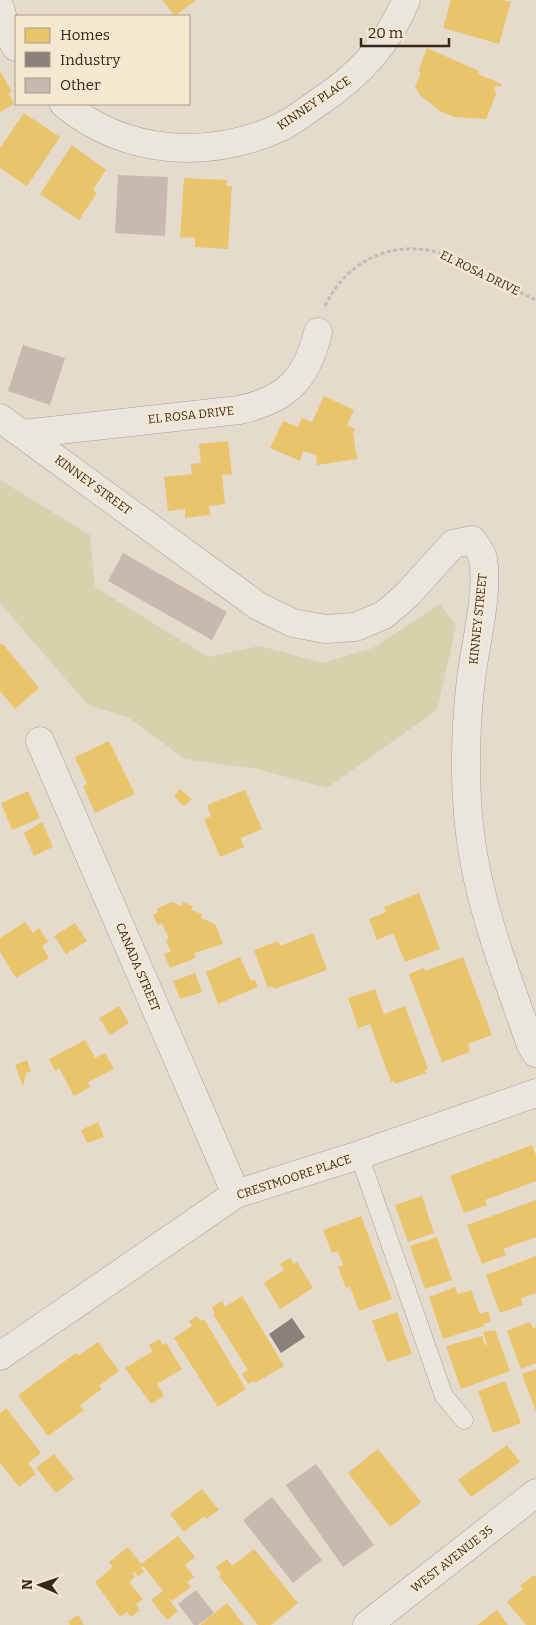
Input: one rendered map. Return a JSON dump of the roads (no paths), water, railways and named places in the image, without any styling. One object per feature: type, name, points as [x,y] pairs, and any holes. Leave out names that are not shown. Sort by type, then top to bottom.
[{"type":"street","points":[[0,8],[5,26],[15,45]]},
{"type":"street","name":"KINNEY PLACE","points":[[65,105],[78,116],[112,134],[148,145],[191,149],[218,148],[248,141],[283,126],[334,92],[360,70],[376,53],[402,8]]},
{"type":"street","name":"EL ROSA DRIVE","points":[[23,434],[239,410],[260,405],[285,392],[301,375],[313,355],[318,332]]},
{"type":"street","name":"KINNEY STREET","points":[[0,418],[258,606],[293,623],[324,630],[355,627],[384,615],[407,595],[453,544],[472,540],[483,558],[484,586],[471,680],[466,735],[466,784],[470,835],[481,889],[502,961],[531,1044],[536,1053]]},
{"type":"street","name":"CANADA STREET","points":[[40,741],[236,1194]]},
{"type":"street","name":"CRESTMOORE PLACE","points":[[0,1356],[236,1194],[359,1155],[536,1093]]},
{"type":"street","name":"WEST AVENUE 35","points":[[367,1625],[536,1493]]},
{"type":"lane","points":[[359,1155],[444,1396],[464,1420]]}]
